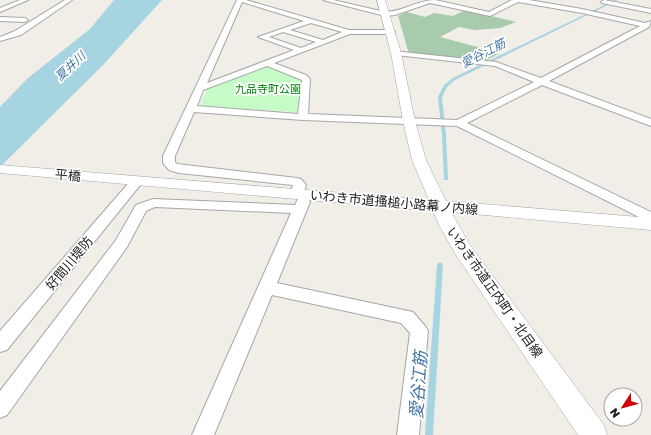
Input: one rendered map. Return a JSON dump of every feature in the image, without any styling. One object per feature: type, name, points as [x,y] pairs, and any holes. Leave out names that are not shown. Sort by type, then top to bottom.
[{"type":"street","points":[[0,10],[25,0]]},
{"type":"street","points":[[59,0],[25,20],[0,39],[18,33],[70,0]]},
{"type":"street","points":[[203,435],[301,200],[300,185],[297,182],[179,168],[170,165],[169,156],[192,109],[199,89],[241,0],[349,32],[391,32]]},
{"type":"street","points":[[326,0],[385,14],[393,14],[430,1],[490,14],[518,0],[649,25]]},
{"type":"street","name":"いわき市道正内町・北目線","points":[[382,0],[391,32],[409,122],[419,160],[448,225],[463,250],[594,435]]},
{"type":"street","points":[[584,12],[602,3],[616,4],[651,11]]},
{"type":"street","points":[[0,19],[25,20]]},
{"type":"street","points":[[301,50],[262,37],[310,21]]},
{"type":"street","points":[[192,109],[303,117],[455,123],[542,82],[649,25]]},
{"type":"street","points":[[283,30],[323,42]]},
{"type":"street","points":[[199,89],[349,32]]},
{"type":"street","points":[[396,54],[496,64],[651,123]]},
{"type":"street","points":[[266,63],[306,79],[303,117]]},
{"type":"street","points":[[455,123],[651,218]]},
{"type":"street","name":"平橋","points":[[0,169],[137,181]]},
{"type":"street","name":"いわき市道搔槌小路幕ノ内線","points":[[137,181],[301,200],[440,206],[651,224]]},
{"type":"street","name":"好間川堤防","points":[[0,344],[137,181]]},
{"type":"street","points":[[0,408],[54,338],[122,243],[141,208],[153,203],[301,200]]},
{"type":"street","points":[[266,287],[407,316],[420,331],[408,435]]},
{"type":"green space","points":[[466,10],[516,22],[500,28],[475,30],[459,27],[440,37],[500,53],[485,61],[409,54],[398,16],[407,12],[425,17],[434,13],[453,16]]},
{"type":"green space","name":"九品寺町公園","points":[[267,66],[303,80],[300,112],[203,106],[202,103],[208,88]]},
{"type":"water","name":"夏井川","points":[[114,0],[162,0],[104,64],[0,167],[0,107],[28,78],[90,29]]},
{"type":"waterway","name":"愛谷江筋","points":[[446,179],[444,135],[440,97],[445,86],[454,79],[617,0]]},
{"type":"waterway","name":"愛谷江筋","points":[[429,435],[440,265]]}]
